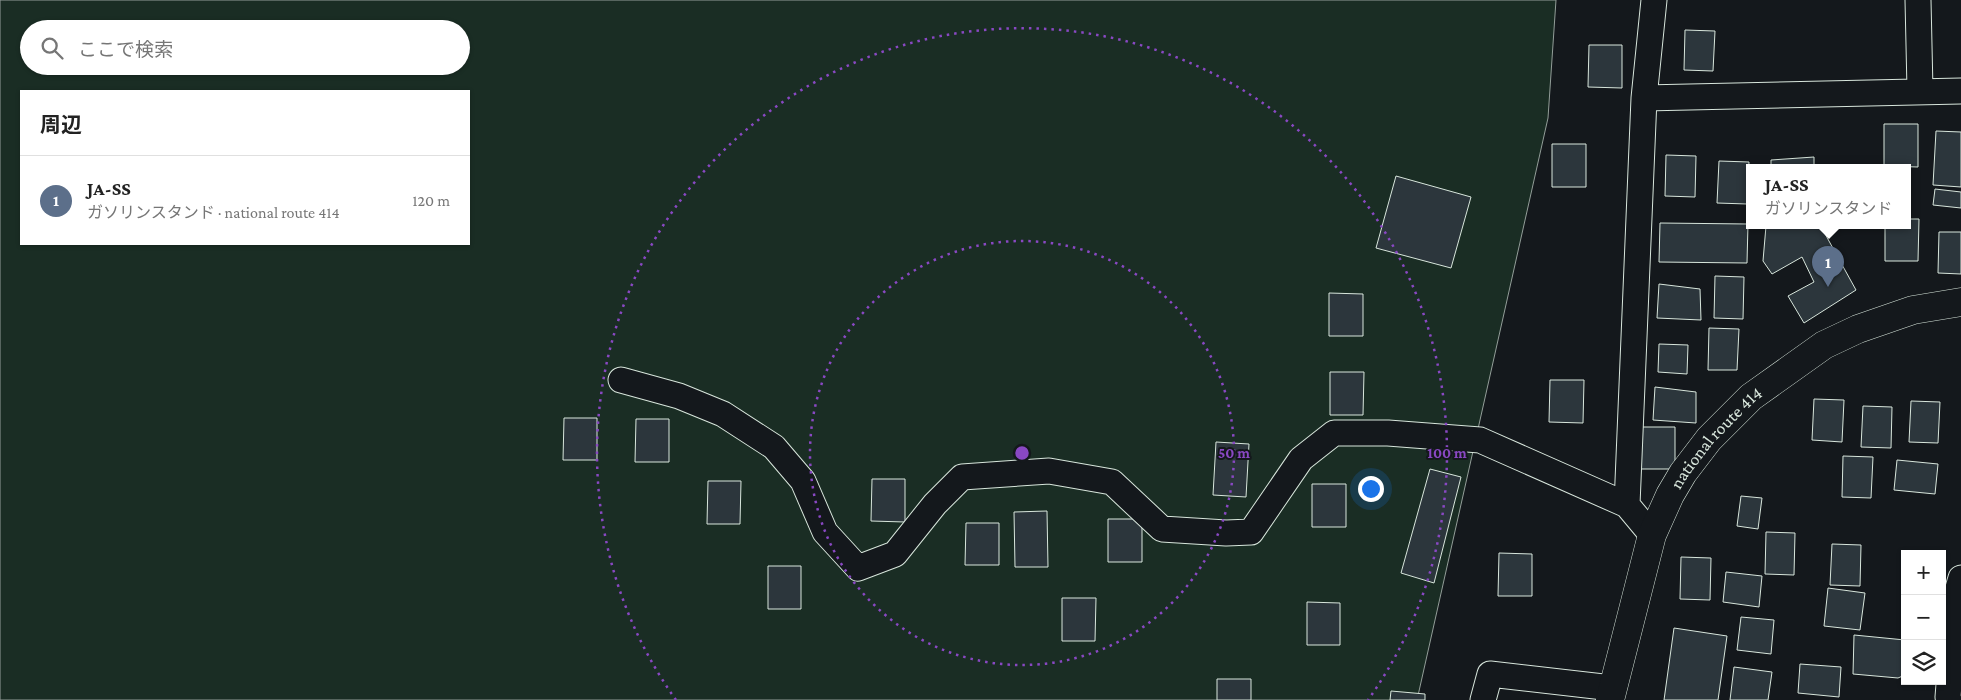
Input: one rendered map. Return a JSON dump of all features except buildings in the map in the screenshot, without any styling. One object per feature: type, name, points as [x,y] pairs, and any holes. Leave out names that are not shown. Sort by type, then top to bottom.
[{"type":"highway","name":"national route 414","points":[[1611,694],[1652,535],[1670,495],[1708,439],[1751,397],[1824,345],[1858,329],[1913,310],[1961,302]]},
{"type":"street","points":[[1627,505],[1644,98],[1654,0]]},
{"type":"street","points":[[1918,0],[1920,90]]},
{"type":"street","points":[[1644,98],[1920,90],[1961,91]]},
{"type":"street","points":[[621,380],[679,396],[723,414],[774,448],[803,481],[825,532],[858,568],[895,554],[935,504],[962,477],[1049,471],[1112,482],[1162,529],[1226,533],[1251,532],[1301,459],[1334,433],[1388,434],[1480,440],[1627,505],[1652,535]]},
{"type":"street","points":[[1942,699],[1956,595],[1961,578]]},
{"type":"street","points":[[1484,700],[1490,674],[1611,694]]},
{"type":"green space","points":[[0,0],[1556,0],[1548,118],[1417,700],[0,700]]},
{"type":"place","name":"JA-SS","points":[[1828,287]]}]
